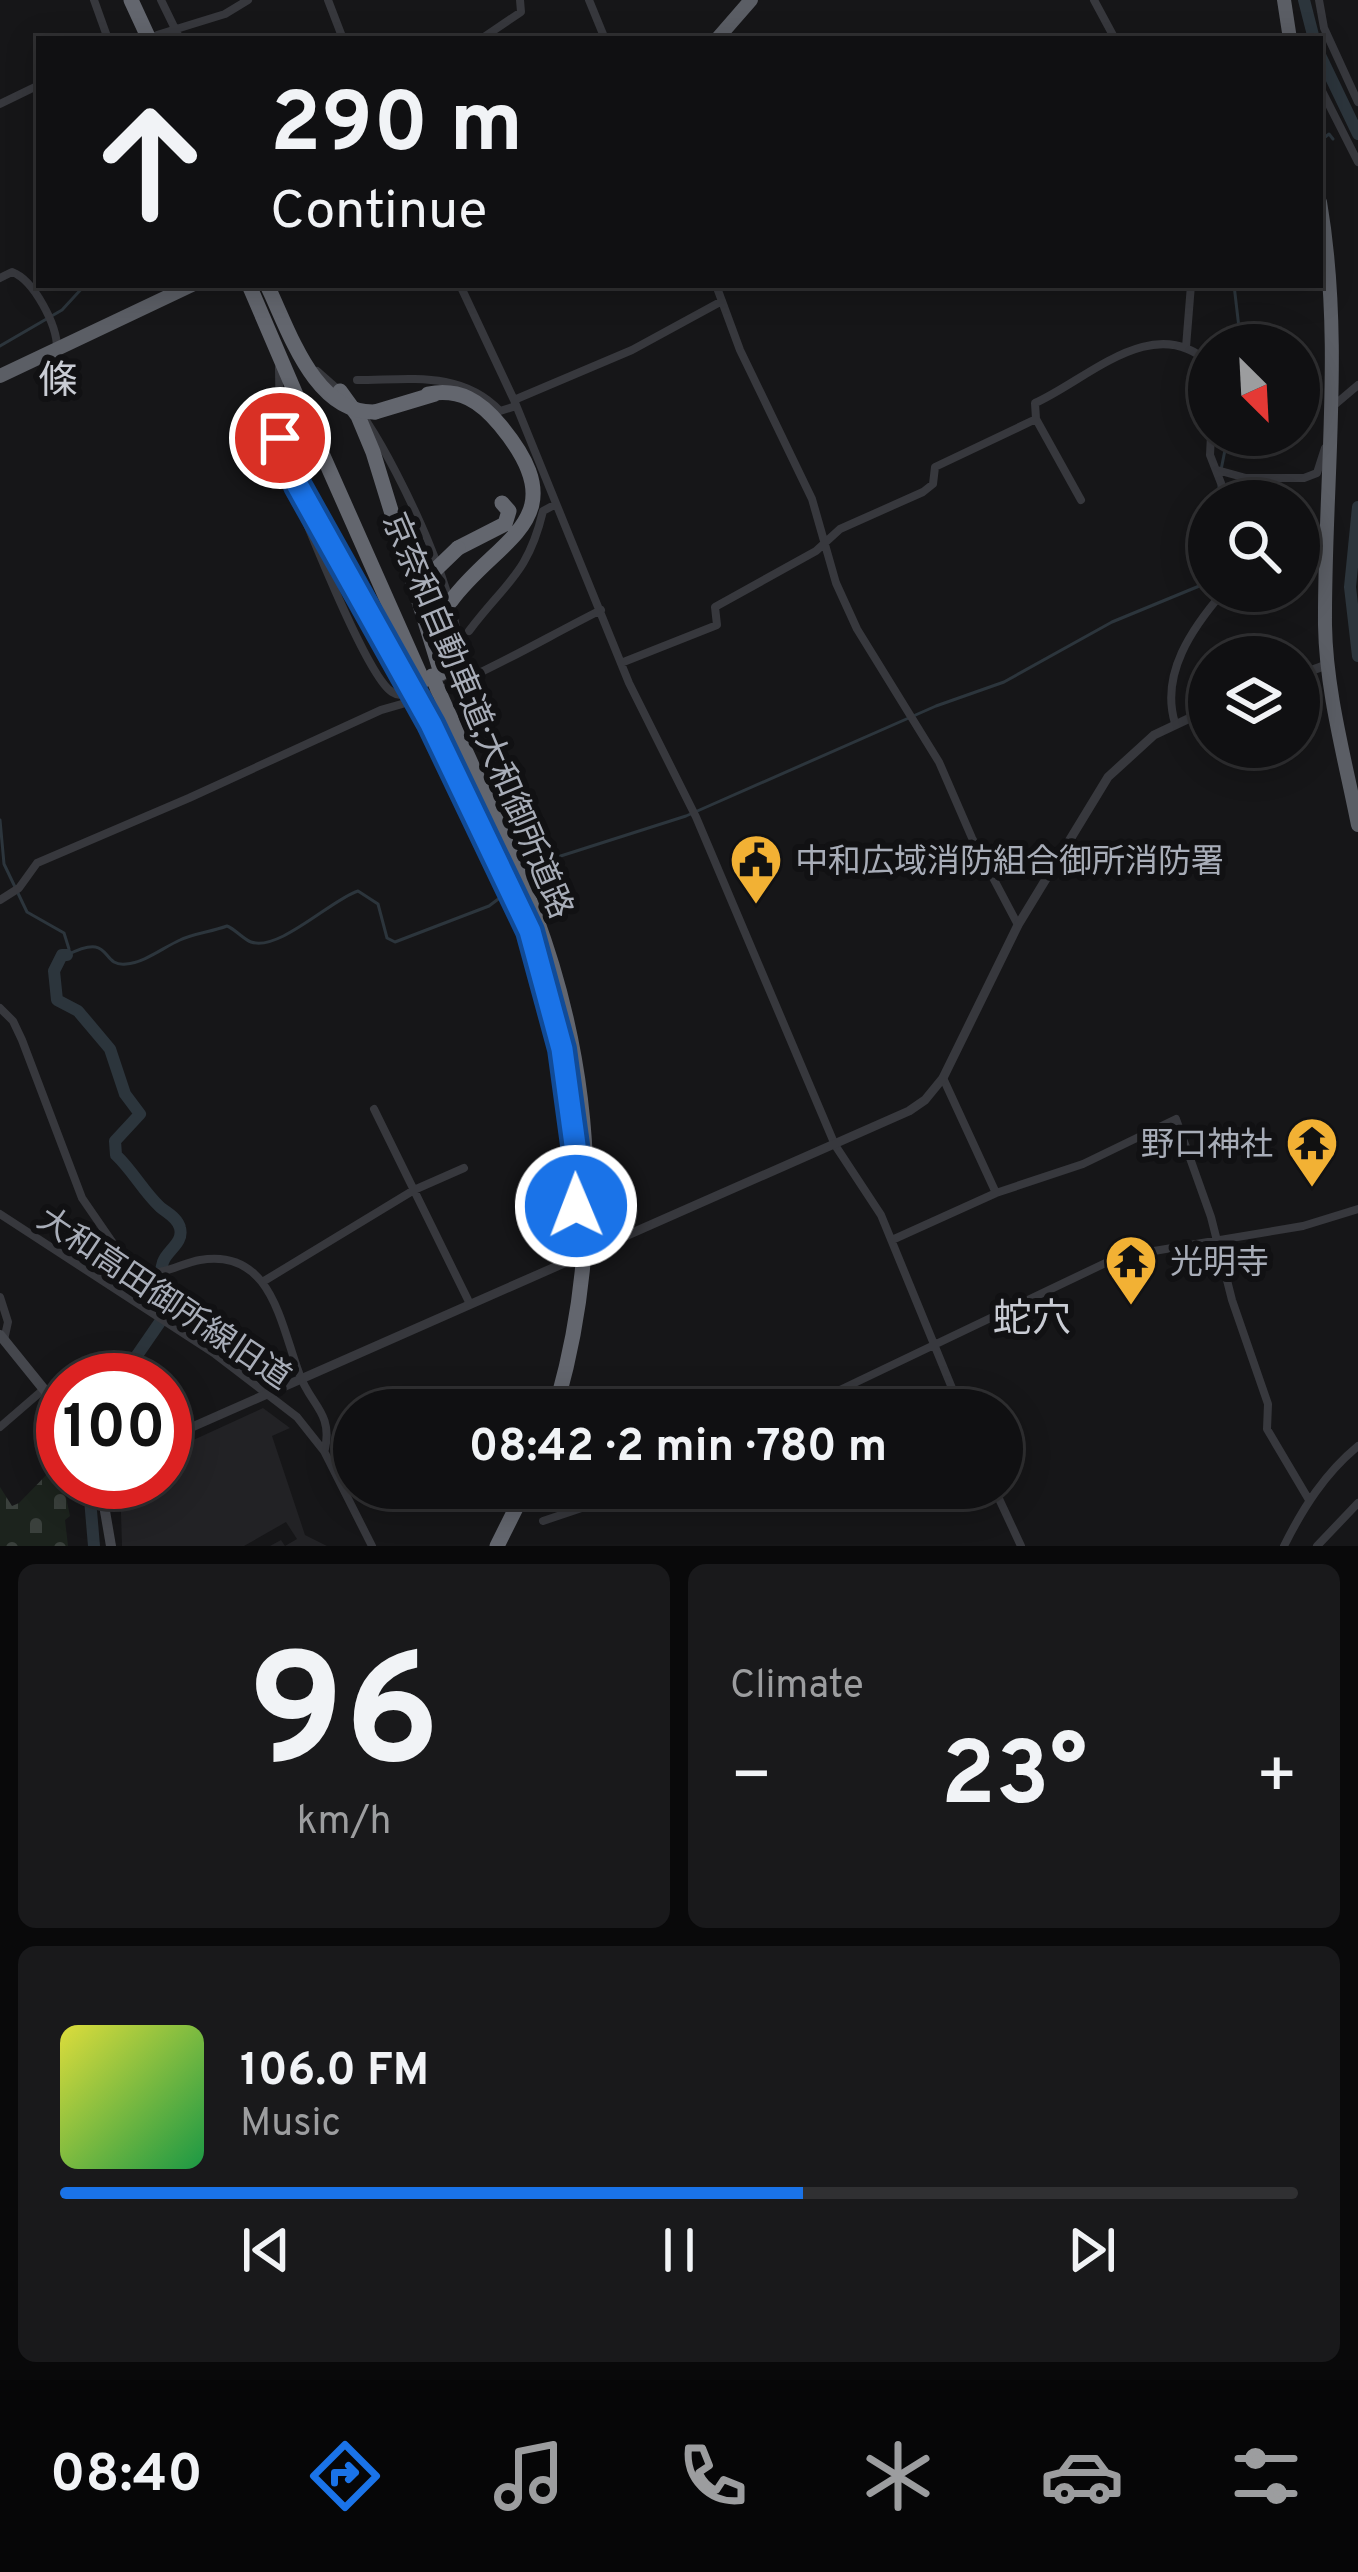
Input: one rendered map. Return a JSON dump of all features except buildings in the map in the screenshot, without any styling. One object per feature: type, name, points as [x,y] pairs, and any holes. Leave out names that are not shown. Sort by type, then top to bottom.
[{"type":"highway","points":[[131,0],[150,36]]},
{"type":"highway","points":[[720,36],[751,0]]},
{"type":"highway","points":[[1284,0],[1290,36]]},
{"type":"highway","points":[[1323,226],[1332,298],[1325,623],[1358,824]]},
{"type":"highway","points":[[0,376],[187,288]]},
{"type":"highway","name":"京奈和自動車道;大和御所道路","points":[[257,288],[518,901],[554,1012],[575,1145],[573,1284],[558,1389]]},
{"type":"highway","points":[[258,288],[325,392],[346,408],[375,412],[428,394],[456,393],[479,404],[523,457],[531,482],[530,510],[523,528],[451,601]]},
{"type":"highway","points":[[340,391],[368,438],[424,619]]},
{"type":"highway","points":[[428,394],[462,401],[489,429]]},
{"type":"highway","points":[[280,438],[298,486],[426,679]]},
{"type":"highway","points":[[426,679],[424,587],[430,574],[458,548],[505,524],[509,511],[502,502],[511,508],[514,519],[505,550]]},
{"type":"highway","name":"京奈和自動車道;大和御所道路","points":[[426,679],[462,736],[462,746],[539,927],[564,1007],[587,1165],[586,1243],[576,1325],[560,1389]]},
{"type":"highway","points":[[497,1546],[516,1509]]},
{"type":"main road","points":[[2,1337],[36,1379]]},
{"type":"main road","points":[[105,1509],[111,1546]]},
{"type":"street","points":[[94,0],[107,36]]},
{"type":"street","points":[[161,0],[178,36]]},
{"type":"street","points":[[156,36],[225,14],[248,0]]},
{"type":"street","points":[[328,0],[342,36]]},
{"type":"street","points":[[486,36],[521,12],[520,0]]},
{"type":"street","points":[[589,0],[604,36]]},
{"type":"street","points":[[1094,0],[1113,36]]},
{"type":"street","points":[[1319,0],[1324,28],[1358,102]]},
{"type":"street","points":[[0,104],[36,86]]},
{"type":"street","points":[[1323,93],[1358,162]]},
{"type":"street","points":[[0,278],[12,272],[24,277],[57,332],[56,349]]},
{"type":"street","points":[[257,288],[277,362],[280,438],[301,509],[363,647],[389,690],[407,693],[456,669],[459,643],[451,601],[385,453],[363,416],[290,344],[258,288]]},
{"type":"street","points":[[461,288],[515,403],[621,663],[696,817],[836,1145],[881,1215],[953,1389]]},
{"type":"street","points":[[717,288],[740,350],[812,499],[836,583],[856,629],[939,762],[1018,925]]},
{"type":"street","points":[[1082,500],[1036,418],[1035,403],[1140,346],[1186,347],[1191,288]]},
{"type":"street","points":[[357,380],[448,380],[476,391],[500,411],[632,350],[722,301]]},
{"type":"street","points":[[280,383],[291,368],[312,368]]},
{"type":"street","points":[[1331,407],[1358,386]]},
{"type":"street","points":[[621,663],[717,625],[715,607],[840,529],[923,492],[933,484],[935,467],[1036,418]]},
{"type":"street","points":[[1219,471],[1246,478],[1304,478],[1317,473],[1330,430]]},
{"type":"street","points":[[1211,456],[1222,480]]},
{"type":"street","points":[[469,631],[522,570],[534,549],[543,512],[556,504]]},
{"type":"street","points":[[0,900],[19,887],[37,863],[381,710],[413,702],[494,667],[601,610]]},
{"type":"street","points":[[1175,723],[1168,691],[1196,622],[1205,612]]},
{"type":"street","points":[[1320,667],[1329,664]]},
{"type":"street","points":[[192,1427],[836,1145],[926,1100],[943,1078],[1018,925],[1108,777],[1132,752],[1188,718]]},
{"type":"street","points":[[0,1008],[22,1040],[82,1198],[116,1246],[113,1283],[200,1260],[225,1258],[250,1267],[264,1281],[301,1378],[325,1415],[324,1451]]},
{"type":"street","points":[[943,1078],[996,1193]]},
{"type":"street","points":[[374,1109],[470,1304]]},
{"type":"street","points":[[892,1240],[996,1193],[1062,1173],[1176,1119],[1268,1404],[1267,1429],[1309,1500]]},
{"type":"street","points":[[264,1281],[414,1190],[464,1168]]},
{"type":"street","points":[[844,1389],[1118,1257],[1303,1226],[1358,1209]]},
{"type":"street","name":"大和高田御所線旧道","points":[[0,1214],[113,1283],[269,1391],[324,1451],[372,1546]]},
{"type":"street","points":[[0,1297],[8,1322],[2,1337]]},
{"type":"street","points":[[0,1427],[36,1396]]},
{"type":"street","points":[[1284,1546],[1309,1500],[1358,1446]]},
{"type":"street","points":[[1317,1546],[1358,1503]]},
{"type":"street","points":[[543,1520],[577,1509]]},
{"type":"street","points":[[1004,1509],[1021,1546]]},
{"type":"shaded area","points":[[263,1408],[290,1428],[272,1436],[305,1535],[327,1546],[285,1546],[297,1539],[286,1522],[244,1546],[122,1546],[121,1509],[192,1509],[192,1441]]},
{"type":"green space","points":[[36,1486],[36,1509],[69,1509],[68,1546],[0,1546],[0,1487],[12,1506]]},
{"type":"waterway","points":[[1304,0],[1313,36]]},
{"type":"waterway","points":[[1323,61],[1358,134]]},
{"type":"waterway","points":[[1323,139],[1329,134],[1333,139]]},
{"type":"waterway","points":[[0,346],[62,310],[82,288]]},
{"type":"waterway","points":[[1234,288],[1239,324]]},
{"type":"waterway","points":[[1221,470],[1224,456]]},
{"type":"waterway","points":[[1358,507],[1350,587],[1358,656]]},
{"type":"waterway","points":[[525,877],[545,861],[686,816],[936,706],[1004,682],[1112,622],[1188,591]]},
{"type":"waterway","points":[[0,820],[4,864],[27,912],[64,933],[67,955],[99,948],[118,963],[140,961],[186,938],[227,926],[251,942],[263,943],[358,891],[378,904],[387,938],[395,942],[489,906],[509,891]]},
{"type":"waterway","points":[[67,955],[62,955],[54,971],[57,1000],[78,1011],[110,1049],[125,1094],[140,1114],[115,1141],[116,1155],[180,1228],[180,1238],[161,1268],[169,1309],[139,1353]]},
{"type":"waterway","points":[[91,1509],[94,1546]]},
{"type":"place","name":"中和広域消防組合御所消防署","points":[[756,906]]},
{"type":"place","name":"野口神社","points":[[1312,1189]]},
{"type":"place","name":"光明寺","points":[[1131,1307]]},
{"type":"district","name":"條","points":[[58,379]]},
{"type":"district","name":"蛇穴","points":[[1032,1317]]},
{"type":"route","points":[[280,438],[298,486],[431,724],[530,931],[562,1049],[575,1145],[576,1206]]}]
